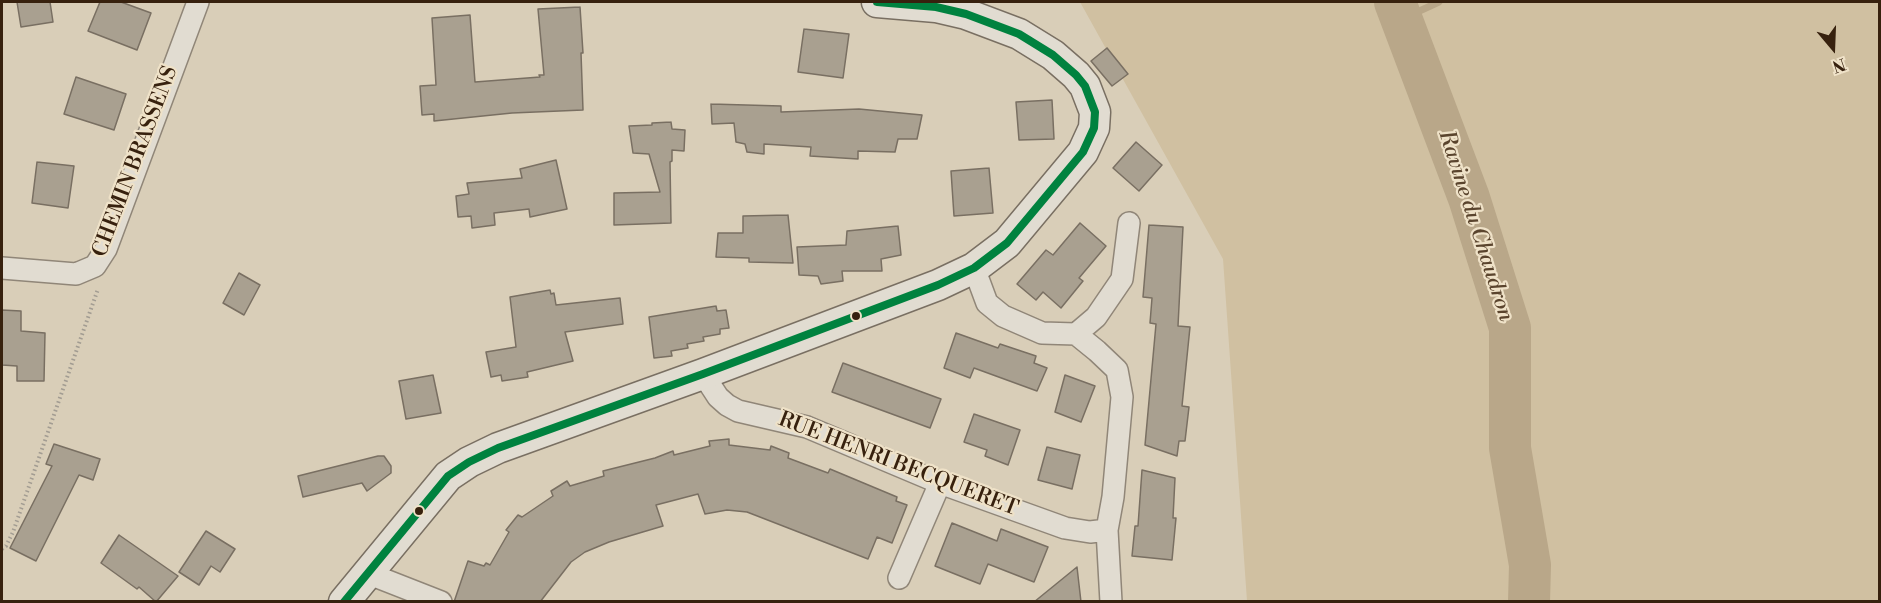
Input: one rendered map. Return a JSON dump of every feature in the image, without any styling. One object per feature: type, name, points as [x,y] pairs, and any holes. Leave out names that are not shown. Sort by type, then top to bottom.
[{"type":"street","name":"CHEMIN BRASSENS","points":[[2,267],[76,274],[95,266],[106,249],[198,2]]},
{"type":"street","points":[[344,602],[448,476],[469,462],[498,448],[703,374],[938,285],[974,268],[1007,243],[1083,152],[1094,128],[1095,112],[1092,100],[1076,75],[1053,55],[1019,34],[966,14],[936,7],[877,2]]},
{"type":"street","points":[[1076,334],[1096,317],[1122,279],[1129,223]]},
{"type":"street","points":[[974,268],[987,303],[1004,316],[1042,333],[1076,334],[1117,370],[1122,396],[1113,497],[1107,530],[1111,602]]},
{"type":"street","name":"RUE HENRI BECQUERET","points":[[703,374],[718,397],[738,411],[807,427],[940,483],[1065,528],[1090,532],[1107,530]]},
{"type":"street","points":[[899,578],[940,483]]},
{"type":"street","points":[[367,573],[441,602]]},
{"type":"path","points":[[2,549],[13,532],[95,296]]},
{"type":"shaded area","points":[[1080,2],[1879,2],[1879,601],[1247,601],[1223,259]]},
{"type":"building","points":[[17,2],[50,2],[53,22],[21,27]]},
{"type":"building","points":[[100,2],[121,2],[151,13],[137,50],[88,31]]},
{"type":"building","points":[[580,7],[583,110],[512,113],[434,121],[434,114],[422,115],[420,86],[436,85],[432,18],[470,15],[475,82],[544,75],[538,9]]},
{"type":"building","points":[[804,29],[849,34],[843,78],[798,72]]},
{"type":"building","points":[[1107,48],[1128,74],[1112,86],[1091,61]]},
{"type":"building","points":[[76,77],[126,94],[114,130],[64,114]]},
{"type":"building","points":[[1052,100],[1054,139],[1019,140],[1016,102]]},
{"type":"building","points":[[711,104],[781,106],[781,112],[859,109],[922,115],[917,139],[898,139],[895,152],[858,151],[858,159],[810,156],[811,147],[764,144],[764,154],[747,152],[745,144],[736,142],[734,123],[712,124]]},
{"type":"building","points":[[671,122],[672,129],[685,130],[684,151],[672,150],[672,161],[670,162],[671,223],[614,225],[614,193],[660,192],[649,154],[633,153],[629,126]]},
{"type":"building","points":[[1136,142],[1162,165],[1139,191],[1113,168]]},
{"type":"building","points":[[556,160],[567,209],[530,217],[529,209],[494,213],[495,225],[472,228],[471,216],[458,217],[456,196],[469,194],[467,183],[522,178],[520,169]]},
{"type":"building","points":[[37,162],[74,166],[68,208],[32,203]]},
{"type":"building","points":[[989,168],[993,213],[954,216],[951,171]]},
{"type":"building","points":[[788,215],[793,263],[749,262],[749,258],[716,257],[718,233],[743,233],[743,216]]},
{"type":"building","points":[[1080,223],[1106,246],[1079,278],[1083,281],[1061,308],[1043,292],[1036,300],[1017,284],[1046,250],[1053,255]]},
{"type":"building","points":[[1149,225],[1183,227],[1178,326],[1190,327],[1182,406],[1189,407],[1185,441],[1179,441],[1177,456],[1145,445],[1156,324],[1150,323],[1152,298],[1143,297]]},
{"type":"building","points":[[898,226],[901,255],[881,259],[882,271],[842,271],[843,281],[821,284],[818,276],[799,275],[797,247],[846,245],[847,231]]},
{"type":"building","points":[[239,273],[260,285],[244,315],[223,303]]},
{"type":"building","points":[[550,290],[551,294],[554,293],[556,305],[620,298],[623,324],[565,332],[573,361],[527,372],[528,377],[502,381],[501,375],[491,377],[486,352],[516,347],[510,297]]},
{"type":"building","points":[[716,306],[717,311],[726,310],[729,328],[720,329],[720,334],[703,337],[704,341],[687,344],[688,348],[671,351],[672,356],[654,358],[649,317]]},
{"type":"building","points":[[2,310],[21,311],[21,331],[45,333],[44,381],[17,381],[17,366],[2,365]]},
{"type":"building","points":[[956,333],[998,348],[1000,344],[1036,356],[1034,363],[1047,368],[1037,391],[974,368],[970,378],[944,368]]},
{"type":"building","points":[[843,363],[941,399],[930,428],[832,392]]},
{"type":"building","points":[[433,375],[441,413],[406,419],[399,381]]},
{"type":"building","points":[[1065,375],[1095,386],[1081,422],[1055,412]]},
{"type":"building","points":[[974,414],[1020,430],[1008,465],[985,456],[987,450],[964,442]]},
{"type":"building","points":[[729,439],[729,445],[770,450],[771,446],[789,453],[788,458],[828,473],[830,469],[897,497],[896,501],[907,505],[892,543],[877,537],[868,559],[747,512],[727,510],[705,514],[698,494],[656,505],[663,526],[609,542],[585,552],[571,562],[540,602],[454,602],[468,561],[484,566],[486,563],[490,565],[509,532],[506,530],[518,515],[522,517],[553,496],[551,491],[567,481],[570,486],[604,476],[603,471],[673,451],[674,455],[710,446],[709,441]]},
{"type":"building","points":[[54,444],[100,459],[93,480],[79,475],[36,561],[10,548],[52,466],[46,464]]},
{"type":"building","points":[[1047,447],[1080,455],[1072,489],[1038,480]]},
{"type":"building","points":[[384,456],[391,466],[391,473],[367,491],[362,483],[303,497],[298,476]]},
{"type":"building","points":[[1142,470],[1175,478],[1173,518],[1176,518],[1172,560],[1132,556],[1135,526],[1138,526]]},
{"type":"building","points":[[952,523],[997,541],[1001,529],[1048,547],[1034,582],[988,564],[980,584],[935,566]]},
{"type":"building","points":[[206,531],[235,549],[220,572],[211,566],[199,585],[179,572]]},
{"type":"building","points":[[119,535],[178,576],[156,602],[139,587],[137,589],[101,563]]},
{"type":"building","points":[[1077,567],[1081,602],[1034,602]]},
{"type":"waterway","name":"Ravine du Chaudron","points":[[1395,2],[1469,198],[1510,328],[1510,448],[1530,565],[1529,602]]},
{"type":"waterway","points":[[1402,19],[1439,2]]},
{"type":"transit line","points":[[344,602],[448,476],[469,462],[498,448],[703,374],[938,285],[974,268],[1007,243],[1083,152],[1094,128],[1095,112],[1085,86],[1053,55],[1019,34],[966,14],[936,7],[877,2]]}]
